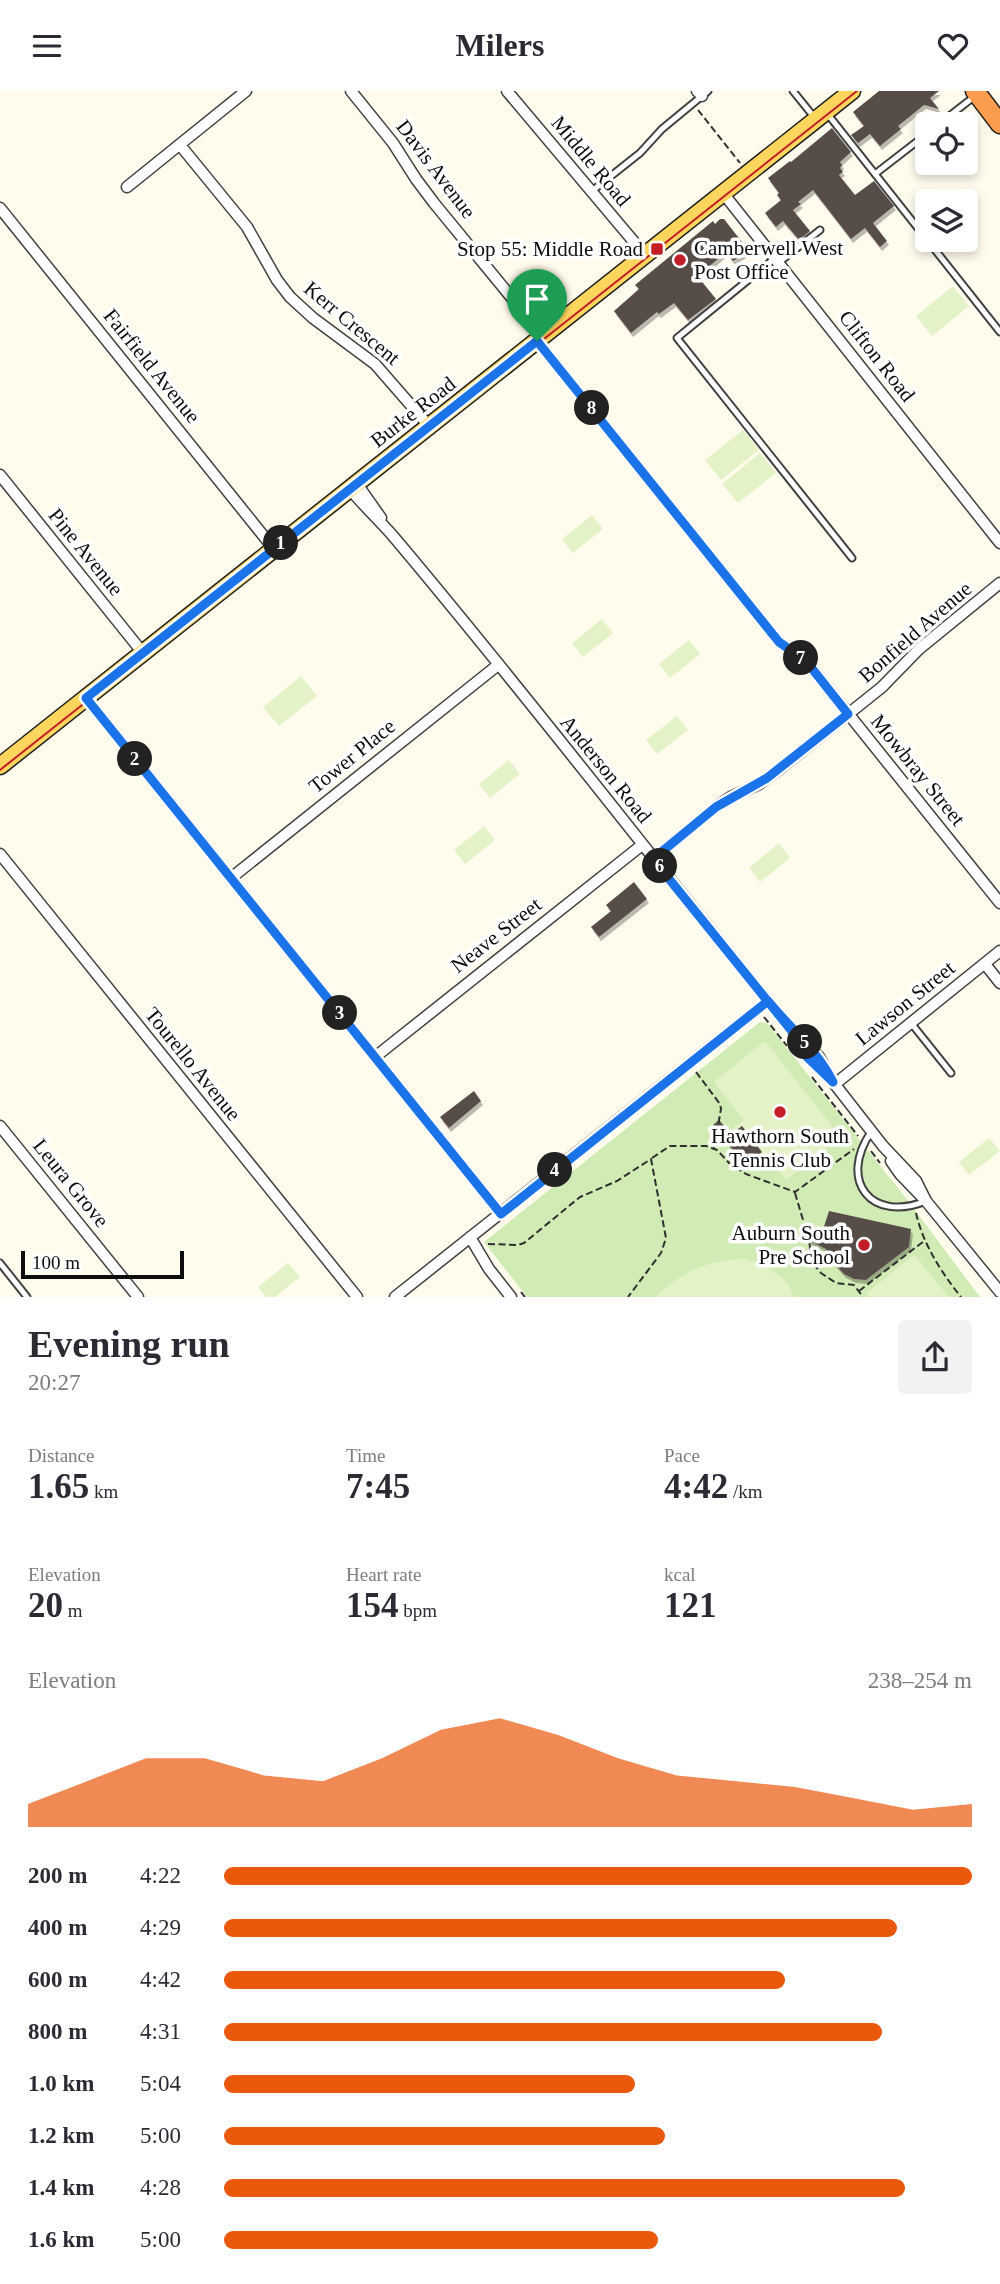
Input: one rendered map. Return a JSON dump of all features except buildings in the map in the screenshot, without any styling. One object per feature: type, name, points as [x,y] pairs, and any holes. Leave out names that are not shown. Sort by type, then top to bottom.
[{"type":"highway","points":[[978,92],[1000,124]]},
{"type":"main road","name":"Burke Road","points":[[2,761],[86,698],[852,91]]},
{"type":"street","points":[[127,187],[246,91]]},
{"type":"street","name":"Davis Avenue","points":[[351,91],[393,143],[434,203],[540,338]]},
{"type":"street","name":"Middle Road","points":[[507,91],[645,255]]},
{"type":"street","name":"Kerr Crescent","points":[[180,145],[247,227],[290,297],[313,318],[374,363],[429,426]]},
{"type":"street","name":"Clifton Road","points":[[723,194],[1000,543]]},
{"type":"street","name":"Fairfield Avenue","points":[[0,208],[274,549]]},
{"type":"street","name":"Mowbray Street","points":[[540,338],[779,642],[806,661],[1000,903]]},
{"type":"street","name":"Pine Avenue","points":[[0,475],[142,653]]},
{"type":"street","name":"Anderson Road","points":[[353,486],[768,1001],[791,1030],[807,1057],[834,1083],[883,1146],[916,1181],[926,1201],[1000,1292]]},
{"type":"street","name":"Bonfield Avenue","points":[[653,859],[716,807],[767,778],[848,714],[889,681],[925,643],[1000,583]]},
{"type":"street","name":"Tower Place","points":[[231,878],[498,665]]},
{"type":"street","points":[[86,698],[501,1214]]},
{"type":"street","name":"Neave Street","points":[[374,1056],[642,845]]},
{"type":"street","name":"Tourello Avenue","points":[[0,854],[357,1297]]},
{"type":"street","name":"Lawson Street","points":[[834,1083],[1000,951]]},
{"type":"street","points":[[985,964],[1000,983]]},
{"type":"street","points":[[395,1297],[768,1001]]},
{"type":"street","name":"Leura Grove","points":[[0,1126],[138,1297]]},
{"type":"street","points":[[466,1240],[511,1297]]},
{"type":"street","name":"Anderson Road","points":[[984,1274],[997,1297]]},
{"type":"lane","points":[[793,91],[821,116],[875,174],[1000,332]]},
{"type":"lane","points":[[954,112],[978,92]]},
{"type":"lane","points":[[592,191],[640,153],[702,93]]},
{"type":"lane","points":[[875,174],[915,143]]},
{"type":"lane","points":[[820,230],[677,338],[852,558]]},
{"type":"lane","points":[[911,1023],[951,1073]]},
{"type":"lane","points":[[871,1131],[858,1153],[857,1168],[858,1178],[867,1195],[889,1207],[914,1206],[926,1201]]},
{"type":"lane","points":[[0,1263],[27,1297]]},
{"type":"path","points":[[693,104],[748,174]]},
{"type":"path","points":[[764,1017],[789,1048]]},
{"type":"path","points":[[805,1069],[883,1167]]},
{"type":"path","points":[[696,1072],[721,1109],[714,1149]]},
{"type":"path","points":[[795,1192],[863,1143]]},
{"type":"path","points":[[483,1245],[524,1243],[580,1197],[617,1181],[670,1146],[706,1146],[714,1149],[746,1174],[795,1192]]},
{"type":"path","points":[[628,1297],[661,1253],[666,1238],[652,1159]]},
{"type":"path","points":[[795,1192],[809,1240],[812,1262],[821,1273],[836,1283],[854,1285],[863,1297]]},
{"type":"path","points":[[914,1206],[924,1241],[961,1297]]},
{"type":"path","points":[[858,1291],[924,1241]]},
{"type":"green space","points":[[953,286],[969,306],[932,336],[916,316]]},
{"type":"green space","points":[[743,430],[759,450],[721,480],[705,460]]},
{"type":"green space","points":[[760,453],[776,473],[738,503],[722,484]]},
{"type":"green space","points":[[592,515],[603,529],[573,553],[562,539]]},
{"type":"green space","points":[[602,619],[613,633],[583,657],[572,643]]},
{"type":"green space","points":[[689,640],[700,654],[670,678],[659,664]]},
{"type":"green space","points":[[301,676],[317,696],[279,726],[263,707]]},
{"type":"green space","points":[[677,716],[688,730],[657,754],[646,740]]},
{"type":"green space","points":[[509,760],[520,774],[490,798],[479,784]]},
{"type":"green space","points":[[484,826],[495,840],[465,864],[454,850]]},
{"type":"green space","points":[[779,843],[790,858],[760,882],[749,868]]},
{"type":"green space","points":[[760,1022],[767,1023],[909,1202],[980,1297],[527,1297],[484,1242]]},
{"type":"green space","name":"Hawthorn South Tennis Club","points":[[765,1041],[841,1137],[786,1180],[765,1153],[747,1167],[723,1137],[744,1120],[714,1082]]},
{"type":"green space","points":[[989,1138],[1000,1151],[969,1175],[959,1162]]},
{"type":"green space","points":[[914,1255],[949,1297],[870,1297],[867,1293]]},
{"type":"green space","points":[[743,1259],[774,1272],[786,1282],[794,1297],[656,1297],[695,1269],[718,1262]]},
{"type":"green space","points":[[288,1263],[300,1277],[275,1297],[266,1297],[258,1287]]},
{"type":"tram line","points":[[0,770],[857,91]]},
{"type":"place","name":"Stop 55: Middle Road","points":[[657,249]]},
{"type":"place","name":"Camberwell West Post Office","points":[[680,260]]},
{"type":"place","name":"Hawthorn South Tennis Club","points":[[780,1112]]},
{"type":"place","name":"Auburn South Pre School","points":[[864,1245]]},
{"type":"route","points":[[537,341],[86,698],[501,1214],[768,1001],[791,1030],[819,1057],[833,1082],[811,1062],[791,1030],[653,859],[716,807],[759,784],[848,714],[806,661],[779,642],[537,341]]}]
